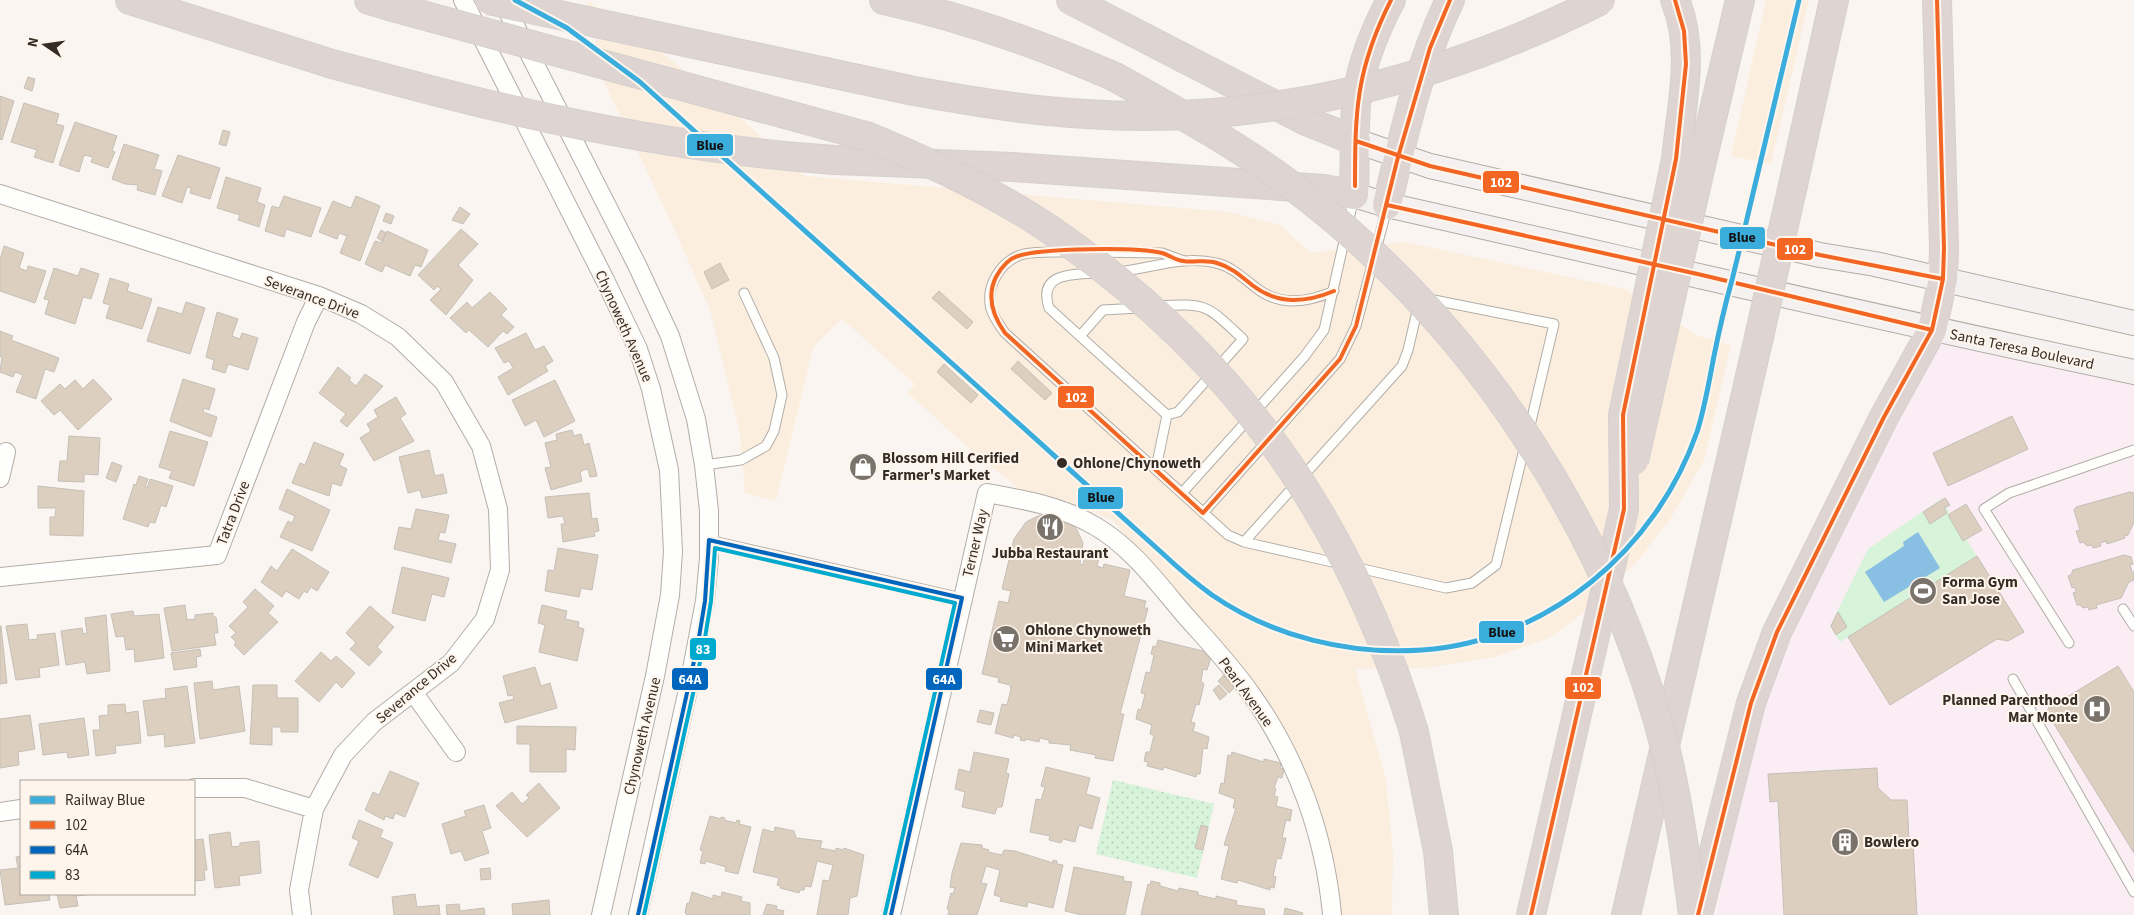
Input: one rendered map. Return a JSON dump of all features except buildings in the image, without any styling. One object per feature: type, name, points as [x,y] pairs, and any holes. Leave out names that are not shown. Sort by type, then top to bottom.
[{"type":"highway","points":[[130,0],[332,64],[522,113],[604,129],[723,148],[835,160],[1022,168],[1324,189],[1354,195],[1356,106],[1360,84],[1378,24],[1391,0]]},
{"type":"highway","points":[[489,0],[914,92],[1028,109],[1128,116],[1172,115],[1263,107],[1307,101],[1389,83],[1431,71],[1518,39],[1602,0]]},
{"type":"highway","points":[[884,0],[954,18],[1018,38],[1113,76],[1216,136],[1308,198],[1409,289],[1492,387],[1525,433],[1589,544],[1622,618],[1648,691],[1665,750],[1682,826],[1693,915]]},
{"type":"highway","points":[[1071,0],[1304,120],[1356,141]]},
{"type":"highway","points":[[1388,206],[1398,157],[1430,48],[1450,0]]},
{"type":"highway","points":[[1675,0],[1684,30],[1689,162]]},
{"type":"highway","points":[[1531,915],[1624,509],[1689,162],[1740,0]]},
{"type":"highway","points":[[1626,915],[1759,337],[1834,0]]},
{"type":"highway","points":[[1698,915],[1751,703],[1777,632],[1884,417],[1932,330],[1943,279],[1937,0]]},
{"type":"highway","points":[[379,3],[869,137],[937,166],[1047,228],[1094,262],[1156,312],[1203,358],[1248,409],[1288,462],[1319,510],[1352,571],[1374,618],[1395,672],[1414,732],[1438,851],[1444,915]]},
{"type":"main road","points":[[1356,141],[1398,157],[1811,253],[1875,264],[2134,323]]},
{"type":"main road","name":"Santa Teresa Boulevard","points":[[1354,195],[1388,206],[1702,275],[1932,330],[2134,372]]},
{"type":"street","name":"Chynoweth Avenue","points":[[463,0],[634,341],[651,389],[669,470],[674,552],[670,595],[655,676],[600,915]]},
{"type":"street","points":[[502,0],[637,265],[670,336],[696,420],[704,465],[708,540],[705,601],[698,643],[638,915]]},
{"type":"street","name":"Severance Drive","points":[[0,194],[319,296],[361,314],[398,337],[444,382],[481,446],[498,509],[500,570],[484,620],[451,663],[374,722],[343,755],[314,809],[299,890],[302,915]]},
{"type":"street","name":"Tatra Drive","points":[[0,577],[217,555],[306,322],[319,296]]},
{"type":"street","points":[[0,478],[6,452]]},
{"type":"street","name":"Pearl Avenue","points":[[987,493],[1053,506],[1080,518],[1116,540],[1139,561],[1250,692],[1280,739],[1311,811],[1326,873],[1332,915]]},
{"type":"street","name":"Terner Way","points":[[891,915],[987,493]]},
{"type":"street","points":[[413,692],[456,752]]},
{"type":"street","points":[[195,788],[245,788],[314,809]]},
{"type":"street","points":[[0,812],[20,809]]},
{"type":"lane","points":[[1182,493],[1304,357],[1324,330],[1354,195]]},
{"type":"lane","points":[[1202,513],[1340,359],[1356,326],[1388,206]]},
{"type":"lane","points":[[1184,261],[1162,254],[1132,251],[1024,254],[1016,257],[1000,270],[991,290],[991,309],[996,321],[1005,333],[1156,468],[1202,513],[1228,534],[1244,542],[1446,588],[1472,583],[1496,565],[1554,324],[1420,298],[1408,350],[1402,366],[1244,542]]},
{"type":"lane","points":[[1167,415],[1049,308],[1046,294],[1053,280],[1064,275],[1133,270],[1184,261],[1217,263],[1232,269],[1257,289],[1280,300],[1301,302],[1316,299],[1334,291]]},
{"type":"lane","points":[[704,465],[741,460],[766,446],[774,431],[782,395],[774,358],[744,293]]},
{"type":"lane","points":[[1080,336],[1103,310],[1191,304],[1211,309],[1243,339],[1178,412],[1167,415]]},
{"type":"lane","points":[[1156,468],[1167,415]]},
{"type":"lane","points":[[2069,643],[1984,509],[2009,493],[2134,450]]},
{"type":"lane","points":[[708,540],[962,598]]},
{"type":"lane","points":[[2123,609],[2134,626]]},
{"type":"lane","points":[[2013,679],[2134,892]]},
{"type":"shaded area","points":[[587,0],[669,58],[737,115],[804,176],[1230,212],[1280,225],[1311,253],[1405,242],[1625,289],[1698,336],[1731,345],[1704,460],[1671,518],[1641,557],[1593,606],[1549,638],[1495,657],[1425,668],[1355,669],[1386,780],[1393,854],[1392,915],[1339,915],[1334,865],[1321,813],[1304,769],[1280,722],[1228,652],[1113,521],[1091,511],[1025,493],[975,454],[908,393],[915,384],[842,319],[813,347],[776,501],[745,493],[740,433],[710,310],[667,213],[604,82]]},
{"type":"shaded area","points":[[1766,0],[1809,0],[1771,164],[1731,156]]},
{"type":"shaded area","points":[[1932,330],[2134,372],[2134,915],[1717,915],[1751,703]]},
{"type":"green space","name":"Forma Gym San Jose","points":[[1941,499],[2024,632],[2008,641],[1997,639],[1890,705],[1848,637],[1840,642],[1830,626],[1868,549]]},
{"type":"green space","points":[[1113,780],[1214,804],[1197,878],[1096,854]]},
{"type":"water","points":[[1918,532],[1940,568],[1884,602],[1865,572],[1904,546],[1903,542]]},
{"type":"rail line","name":"Blue","points":[[515,0],[567,28],[640,82],[1173,563],[1212,595],[1260,622],[1312,640],[1340,646],[1395,651],[1422,650],[1469,643],[1513,629],[1554,608],[1592,581],[1625,550],[1655,514],[1679,475],[1700,423],[1722,318],[1799,0]]},
{"type":"transit line","name":"102","points":[[1355,186],[1357,112],[1364,69],[1379,25],[1391,0]]},
{"type":"transit line","name":"102","points":[[1203,513],[1340,359],[1356,326],[1398,157],[1430,48],[1450,0]]},
{"type":"transit line","name":"102","points":[[1531,915],[1624,509],[1623,415],[1676,159],[1686,64],[1684,31],[1675,0]]},
{"type":"transit line","name":"102","points":[[1698,915],[1751,703],[1777,632],[1884,417],[1932,330],[1943,279],[1944,248],[1937,0]]},
{"type":"transit line","name":"102","points":[[1356,141],[1430,166],[1820,255],[1943,279]]},
{"type":"transit line","name":"102","points":[[1387,205],[1702,275],[1932,330]]},
{"type":"transit line","name":"102","points":[[1203,513],[1005,333],[997,320],[992,306],[991,292],[996,277],[1011,259],[1030,253],[1089,249],[1132,250],[1162,253],[1183,261],[1209,261],[1217,263],[1231,269],[1262,291],[1282,299],[1302,300],[1334,291]]},
{"type":"transit line","name":"64A","points":[[638,915],[698,643],[705,601],[709,540],[962,598],[891,915]]},
{"type":"transit line","name":"83","points":[[644,915],[704,644],[711,601],[715,548],[955,603],[885,914]]},
{"type":"place","name":"Ohlone/Chynoweth","points":[[1062,463]]},
{"type":"place","name":"Blossom Hill Cerified Farmer's Market","points":[[863,467]]},
{"type":"place","name":"Jubba Restaurant","points":[[1050,527]]},
{"type":"place","name":"Forma Gym San Jose","points":[[1923,591]]},
{"type":"place","name":"Ohlone Chynoweth Mini Market","points":[[1006,639]]},
{"type":"place","name":"Planned Parenthood Mar Monte","points":[[2097,709]]},
{"type":"place","name":"Bowlero","points":[[1845,842]]}]
